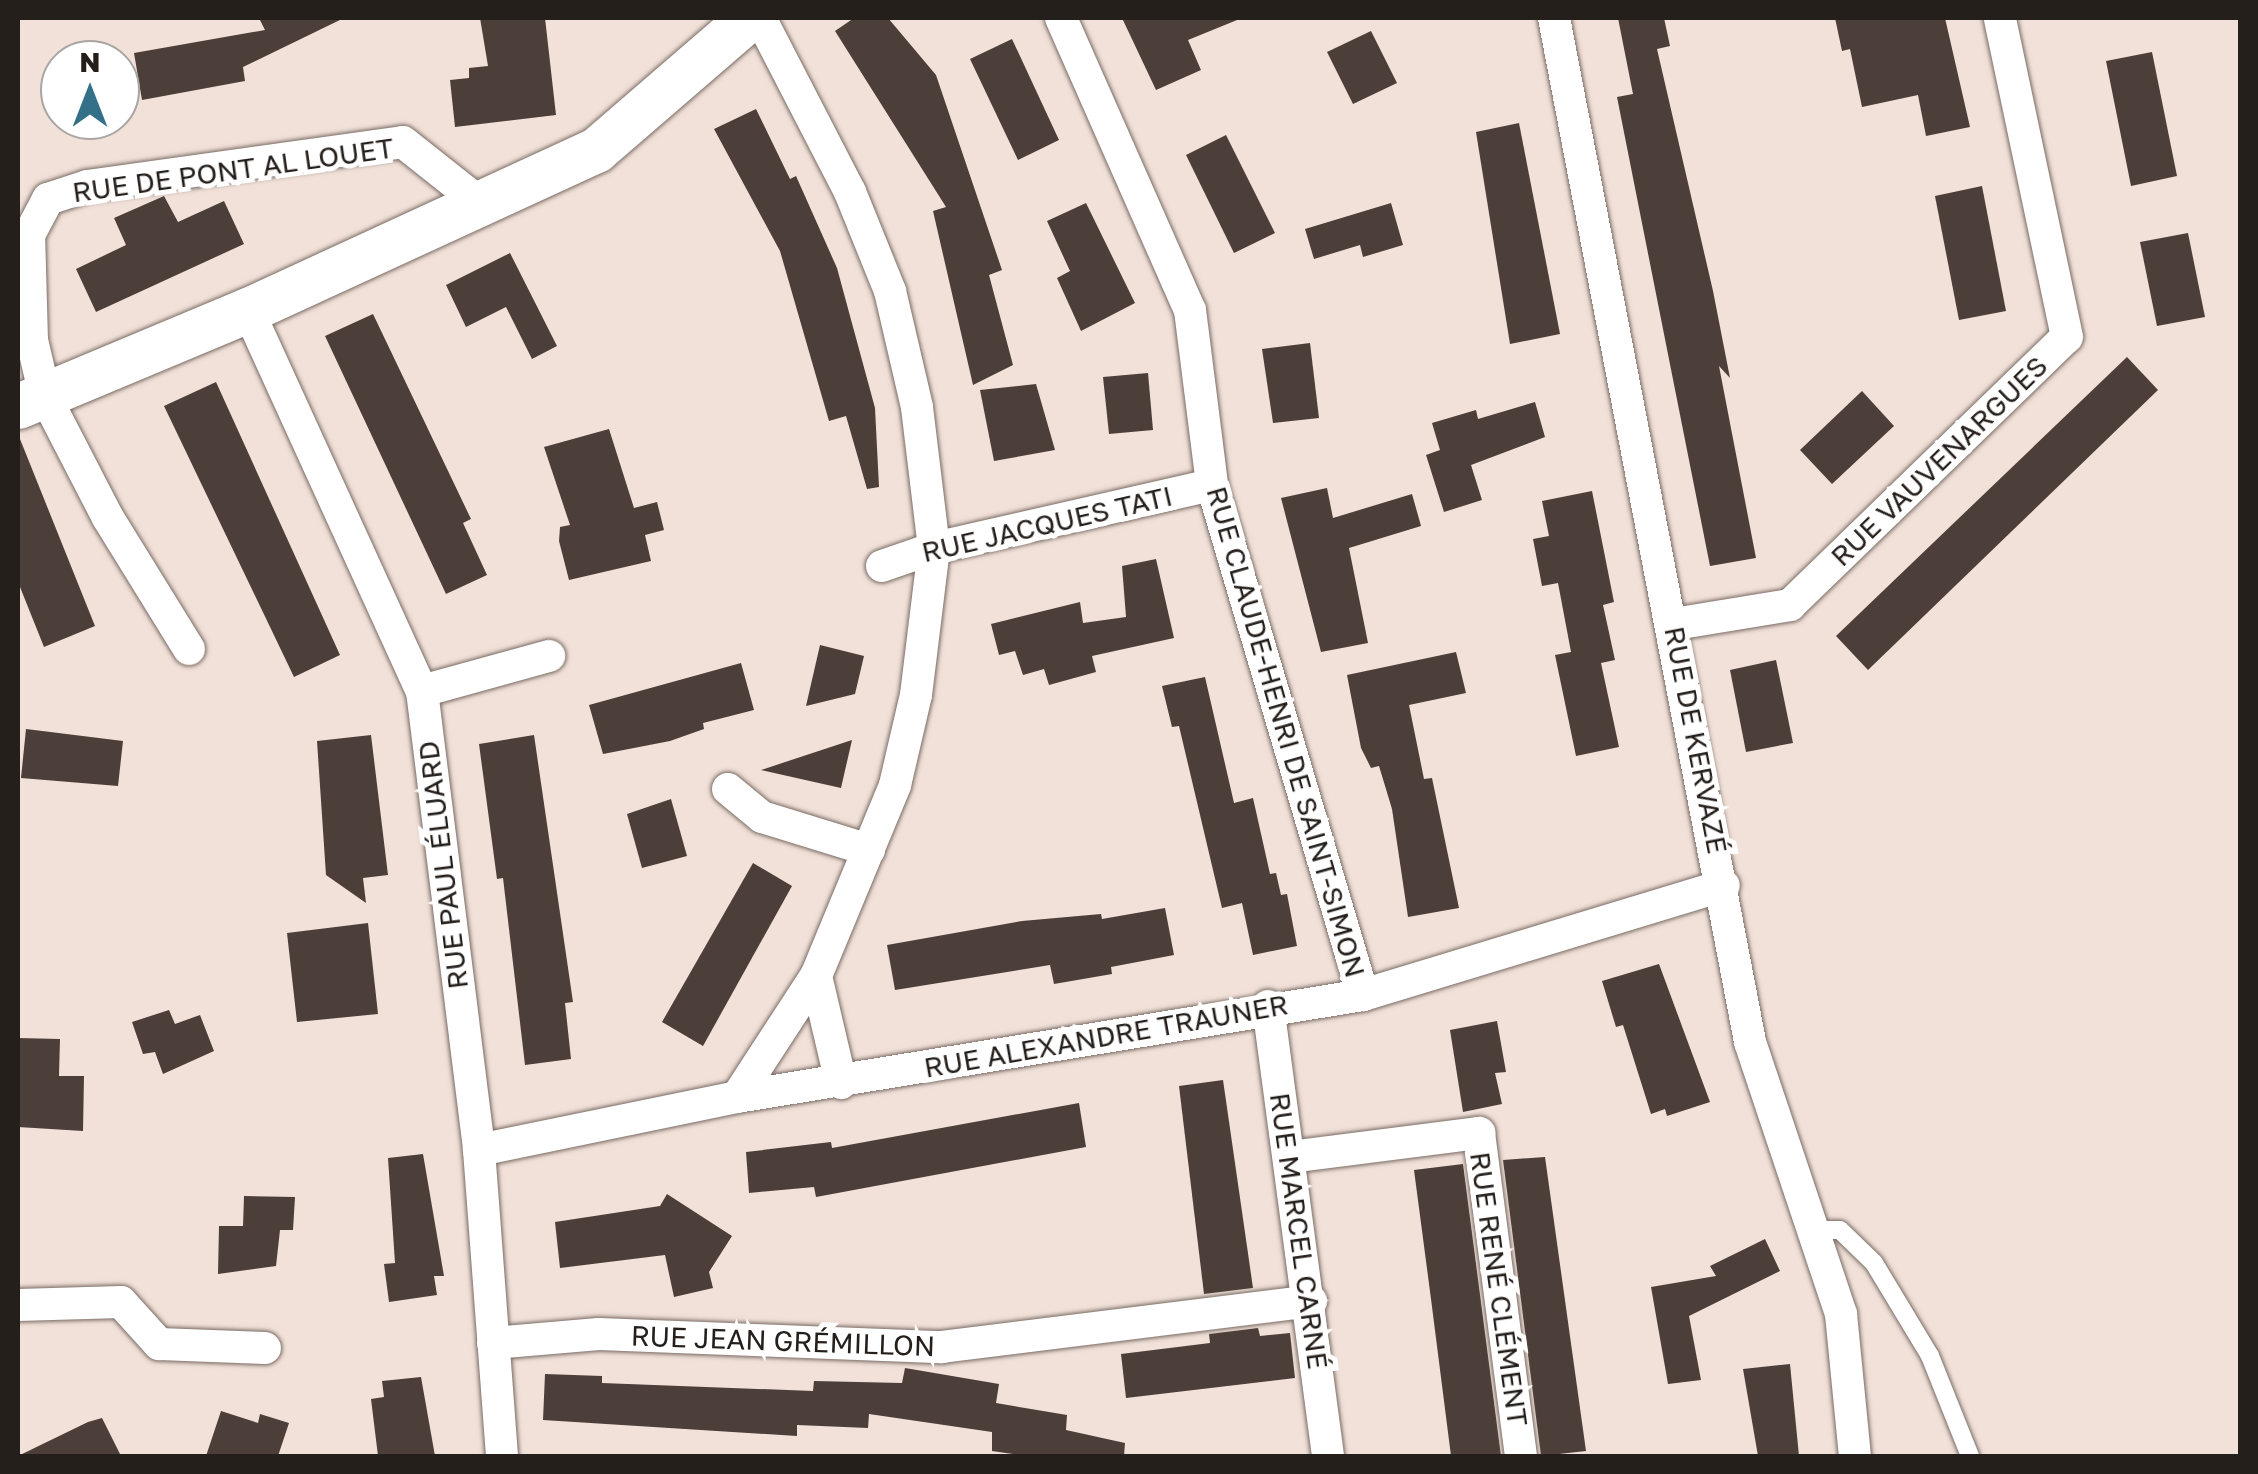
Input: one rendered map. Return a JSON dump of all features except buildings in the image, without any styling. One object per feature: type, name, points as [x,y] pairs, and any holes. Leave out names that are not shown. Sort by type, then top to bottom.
[{"type":"street","points":[[31,401],[248,310],[596,150],[749,18]]},
{"type":"street","points":[[738,1097],[816,976],[894,785],[916,695],[934,548],[917,407],[890,292],[850,192],[760,18]]},
{"type":"street","name":"RUE CLAUDE-HENRI DE SAINT-SIMON","points":[[1061,18],[1190,310],[1212,485],[1362,994]]},
{"type":"street","name":"RUE DE KERVAZÉ","points":[[1554,18],[1724,885],[1750,1042],[1841,1314],[1855,1456]]},
{"type":"street","name":"RUE VAUVENARGUES","points":[[1674,624],[1790,605],[2067,337],[2000,18]]},
{"type":"street","name":"RUE DE PONT AL LOUET","points":[[189,649],[31,401],[29,235],[48,200],[86,186],[404,142],[480,202]]},
{"type":"street","name":"RUE PAUL ÉLUARD","points":[[248,310],[422,691],[480,1150],[502,1456]]},
{"type":"street","name":"RUE JACQUES TATI","points":[[882,566],[934,548],[1212,485]]},
{"type":"street","points":[[422,691],[549,656]]},
{"type":"street","points":[[728,789],[762,818],[869,850]]},
{"type":"street","name":"RUE ALEXANDRE TRAUNER","points":[[480,1150],[738,1097],[841,1083],[1268,1006],[1362,994],[1724,885]]},
{"type":"street","points":[[816,976],[841,1083]]},
{"type":"street","name":"RUE MARCEL CARNÉ","points":[[1268,1006],[1311,1301],[1328,1456]]},
{"type":"street","name":"RUE RENÉ CLÉMENT","points":[[1289,1157],[1478,1133],[1522,1456]]},
{"type":"street","name":"RUE JEAN GRÉMILLON","points":[[493,1343],[599,1334],[942,1347],[1311,1301]]},
{"type":"street","points":[[18,1306],[122,1302],[159,1344],[265,1348]]},
{"type":"lane","points":[[1814,1230],[1840,1230],[1874,1263],[1930,1356],[1970,1456]]}]
